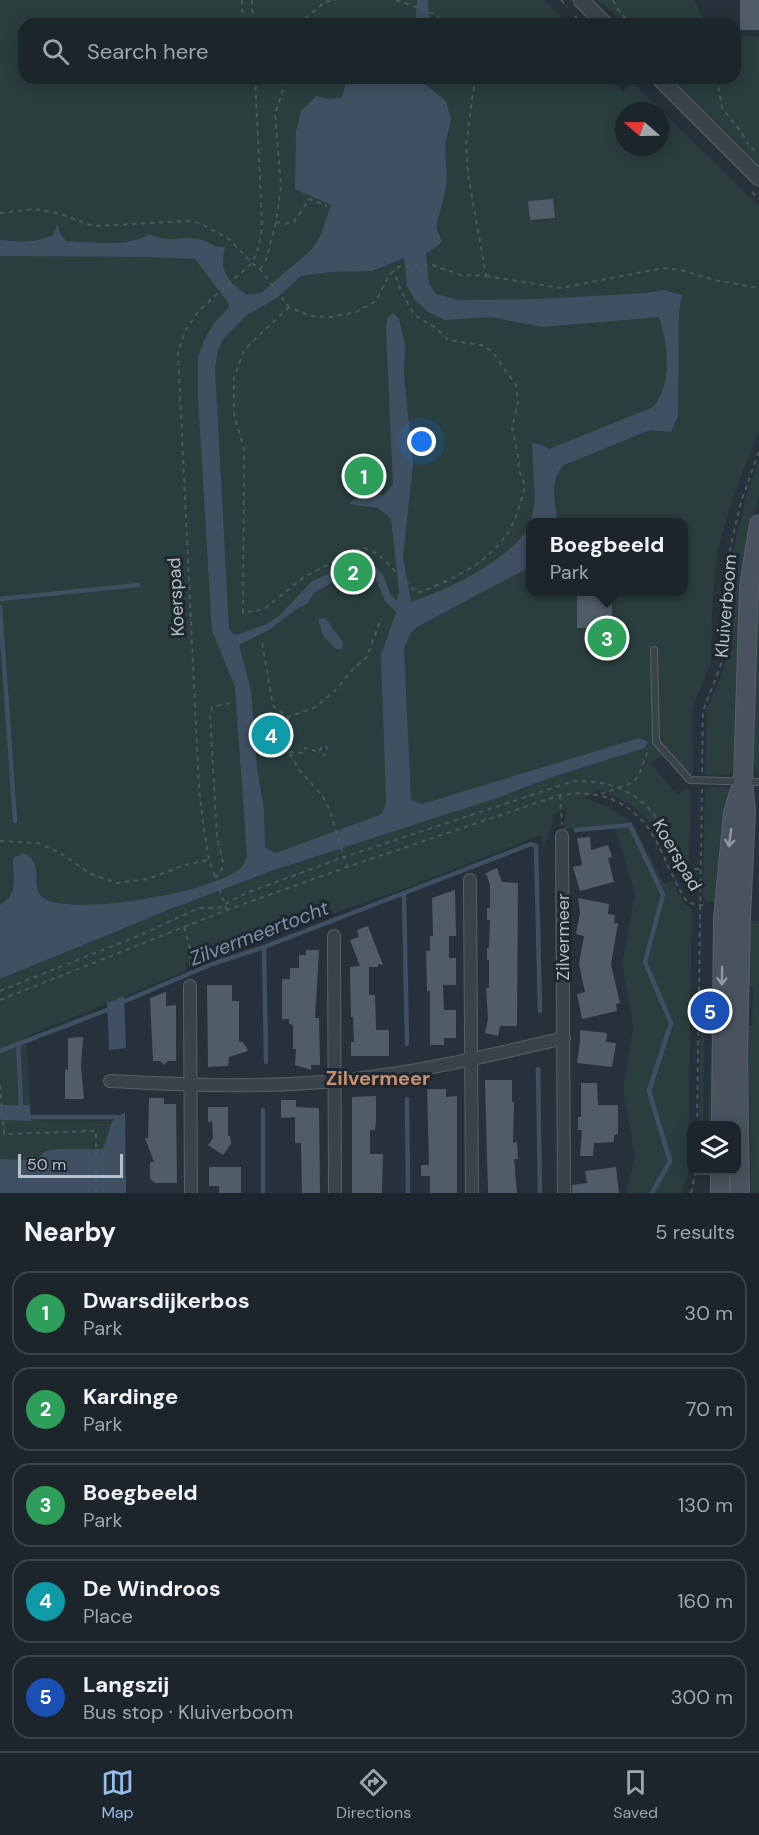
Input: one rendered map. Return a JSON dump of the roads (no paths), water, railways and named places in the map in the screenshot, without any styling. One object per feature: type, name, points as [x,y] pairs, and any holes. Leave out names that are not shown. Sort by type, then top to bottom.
[{"type":"main road","name":"Kluiverboom","points":[[740,1193],[738,1052],[741,918],[746,810],[751,781],[749,586],[759,524]]},
{"type":"main road","name":"Kluiverboom","points":[[721,1121],[723,918],[733,813],[751,781]]},
{"type":"main road","points":[[720,1175],[720,1193]]},
{"type":"street","points":[[581,0],[599,18]]},
{"type":"street","points":[[665,84],[759,178]]},
{"type":"street","name":"Zilvermeer","points":[[562,836],[564,1193]]},
{"type":"street","points":[[470,880],[472,1193]]},
{"type":"street","points":[[334,936],[335,1193]]},
{"type":"street","points":[[190,986],[190,1193]]},
{"type":"street","points":[[110,1081],[191,1086],[265,1086],[334,1082],[470,1060],[564,1038]]},
{"type":"lane","points":[[654,650],[656,742],[690,780],[751,781]]},
{"type":"water","points":[[417,0],[428,0],[430,18],[416,18]]},
{"type":"water","points":[[345,84],[425,84],[446,101],[451,119],[445,146],[447,183],[436,227],[442,242],[426,254],[429,283],[436,294],[458,300],[539,299],[664,290],[682,295],[679,311],[678,416],[671,432],[650,430],[564,465],[554,485],[557,518],[532,518],[535,501],[532,443],[549,449],[653,407],[664,387],[667,364],[665,340],[659,317],[543,327],[490,317],[445,320],[428,312],[415,300],[407,287],[404,258],[372,271],[331,272],[301,276],[278,297],[247,315],[223,339],[217,354],[215,370],[229,628],[233,634],[237,635],[267,624],[279,616],[312,581],[359,561],[373,564],[383,574],[390,594],[397,601],[399,591],[391,519],[378,508],[349,504],[360,497],[384,495],[393,484],[386,330],[387,318],[393,313],[399,319],[405,345],[404,375],[413,465],[403,557],[411,602],[442,590],[478,571],[510,549],[526,530],[526,569],[415,628],[410,634],[404,649],[411,800],[422,804],[639,738],[648,742],[645,748],[271,871],[168,910],[0,979],[0,905],[13,890],[13,858],[23,853],[34,863],[37,889],[40,895],[45,899],[62,904],[86,905],[145,899],[204,885],[226,877],[241,868],[247,856],[235,687],[212,630],[198,399],[198,357],[205,338],[215,322],[228,309],[229,304],[195,259],[0,256],[0,240],[33,241],[53,235],[57,224],[66,241],[120,243],[149,234],[170,239],[202,240],[225,247],[224,269],[234,285],[247,295],[261,293],[311,250],[321,235],[331,205],[295,189],[296,131],[301,111],[316,96],[329,99],[342,97]],"holes":[[[355,570],[363,570],[374,575],[385,601],[396,612],[381,655],[386,802],[382,814],[276,853],[265,848],[264,809],[257,768],[251,690],[239,645],[269,630],[307,604],[314,593]]]},
{"type":"water","points":[[325,618],[343,642],[342,649],[336,649],[323,636],[318,619]]},
{"type":"water","points":[[124,996],[126,1048],[109,1050],[107,1003]]},
{"type":"water","points":[[0,1105],[30,1105],[31,1121],[0,1120]]},
{"type":"water","points":[[125,1112],[126,1193],[0,1193],[0,1159],[36,1160],[46,1151],[103,1149],[112,1121]]},
{"type":"waterway","points":[[0,599],[138,585]]},
{"type":"waterway","points":[[0,607],[15,821]]},
{"type":"waterway","points":[[576,830],[630,825],[663,895],[645,962],[671,1023],[649,1091],[670,1161],[652,1193]]},
{"type":"waterway","name":"Zilvermeertocht","points":[[125,1001],[212,964],[264,947],[531,844],[536,846],[540,1011]]},
{"type":"waterway","points":[[404,893],[407,1044]]},
{"type":"waterway","points":[[264,947],[266,1062]]},
{"type":"waterway","name":"Zilvermeertocht","points":[[0,1051],[107,1010]]},
{"type":"waterway","points":[[18,1044],[21,1105]]},
{"type":"waterway","points":[[538,1069],[540,1193]]},
{"type":"waterway","points":[[407,1099],[408,1193]]},
{"type":"waterway","points":[[263,1110],[263,1193]]},
{"type":"waterway","points":[[30,1117],[118,1117]]},
{"type":"place","name":"Dwarsdijkerbos","points":[[364,476]]},
{"type":"place","name":"Kardinge","points":[[353,572]]},
{"type":"place","name":"Boegbeeld","points":[[607,638]]},
{"type":"place","name":"De Windroos","points":[[271,735]]},
{"type":"place","name":"Langszij","points":[[710,1011]]},
{"type":"district","name":"Zilvermeer","points":[[378,1078]]}]
